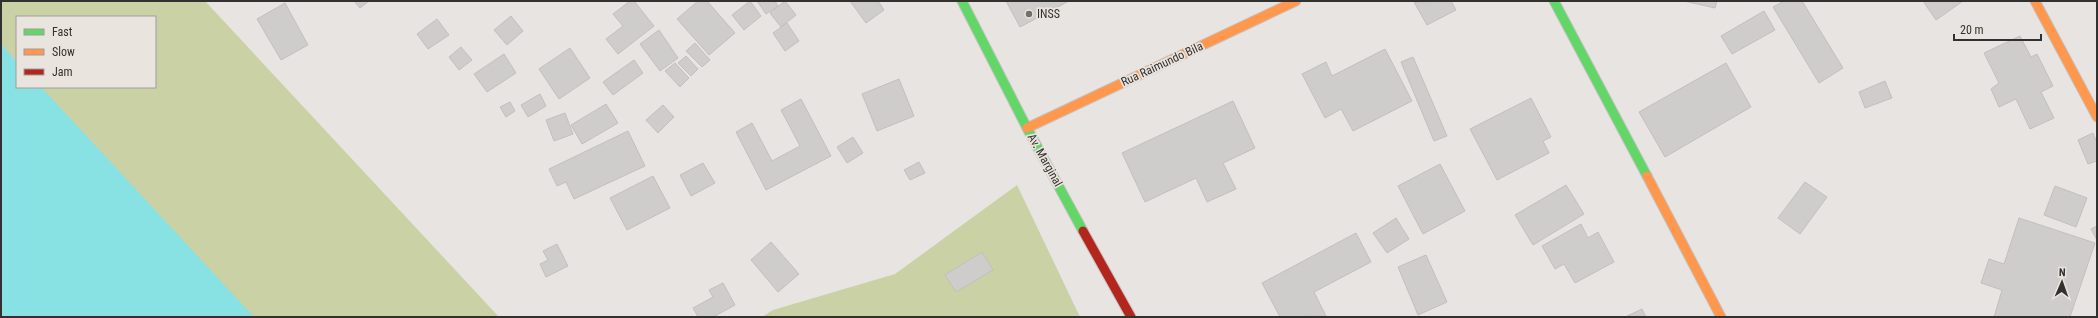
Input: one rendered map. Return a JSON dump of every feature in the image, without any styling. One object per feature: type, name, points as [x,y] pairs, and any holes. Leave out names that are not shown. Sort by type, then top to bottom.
[{"type":"street","name":"Av. Marginal","points":[[962,1],[1027,128],[1131,317]]},
{"type":"street","name":"Rua Raimundo Bila","points":[[1027,128],[1296,1]]},
{"type":"street","points":[[1554,1],[1721,317]]},
{"type":"street","points":[[2035,1],[2097,117]]},
{"type":"green space","points":[[1,1],[205,1],[499,317],[1,317]]},
{"type":"green space","points":[[1017,185],[1080,317],[762,317],[773,310],[895,274]]},
{"type":"water","points":[[1,44],[16,61],[16,88],[42,88],[254,317],[1,317]]},
{"type":"building","points":[[354,1],[369,1],[360,8]]},
{"type":"building","points":[[630,1],[634,1],[654,26],[618,54],[606,39],[623,26],[613,14]]},
{"type":"building","points":[[698,1],[707,1],[735,33],[709,55],[677,19]]},
{"type":"building","points":[[750,1],[761,16],[744,30],[732,15]]},
{"type":"building","points":[[757,1],[775,1],[778,6],[766,14]]},
{"type":"building","points":[[785,1],[796,15],[781,27],[770,13]]},
{"type":"building","points":[[850,1],[878,1],[884,10],[866,23]]},
{"type":"building","name":"INSS","points":[[1006,1],[1069,1],[1020,27]]},
{"type":"building","points":[[1451,1],[1456,10],[1427,25],[1414,2]]},
{"type":"building","points":[[1684,1],[1717,1],[1715,8]]},
{"type":"building","points":[[1784,1],[1802,1],[1843,68],[1819,83],[1773,7]]},
{"type":"building","points":[[1923,1],[1963,1],[1936,20]]},
{"type":"building","points":[[285,3],[308,45],[281,60],[257,19]]},
{"type":"building","points":[[1764,11],[1775,30],[1732,54],[1721,36]]},
{"type":"building","points":[[511,16],[523,31],[507,45],[494,30]]},
{"type":"building","points":[[437,19],[449,35],[428,49],[417,34]]},
{"type":"building","points":[[787,23],[799,41],[785,51],[773,33]]},
{"type":"building","points":[[659,30],[678,58],[660,71],[640,44]]},
{"type":"building","points":[[2020,36],[2031,57],[2037,54],[2053,86],[2041,92],[2054,118],[2030,129],[2016,99],[1999,107],[1991,89],[1999,83],[1984,53]]},
{"type":"building","points":[[695,43],[710,60],[702,67],[686,51]]},
{"type":"building","points":[[461,47],[472,60],[459,70],[449,57]]},
{"type":"building","points":[[570,48],[590,78],[559,99],[539,69]]},
{"type":"building","points":[[1385,49],[1412,101],[1353,131],[1341,109],[1325,118],[1302,74],[1326,62],[1332,76]]},
{"type":"building","points":[[504,54],[516,73],[487,92],[474,74]]},
{"type":"building","points":[[686,56],[698,69],[691,76],[678,63]]},
{"type":"building","points":[[1413,57],[1447,136],[1434,141],[1401,62]]},
{"type":"building","points":[[634,60],[643,73],[613,95],[603,82]]},
{"type":"building","points":[[675,63],[689,78],[680,87],[665,71]]},
{"type":"building","points":[[1726,63],[1751,107],[1665,157],[1639,112]]},
{"type":"building","points":[[899,79],[914,116],[877,131],[862,94]]},
{"type":"building","points":[[1885,81],[1892,98],[1865,108],[1859,92]]},
{"type":"building","points":[[540,94],[546,106],[528,117],[521,105]]},
{"type":"building","points":[[1531,98],[1551,137],[1543,141],[1549,153],[1497,180],[1470,129]]},
{"type":"building","points":[[801,99],[831,156],[766,190],[736,132],[752,123],[772,161],[800,146],[781,110]]},
{"type":"building","points":[[1233,101],[1255,148],[1223,163],[1236,189],[1207,202],[1196,178],[1145,202],[1122,153]]},
{"type":"building","points":[[510,102],[515,111],[506,117],[500,107]]},
{"type":"building","points":[[606,104],[618,123],[582,144],[571,125]]},
{"type":"building","points":[[663,105],[674,117],[658,133],[646,120]]},
{"type":"building","points":[[565,113],[573,134],[554,141],[546,120]]},
{"type":"building","points":[[628,131],[645,166],[574,199],[566,182],[557,186],[549,169]]},
{"type":"building","points":[[2093,133],[2097,143],[2097,161],[2088,164],[2078,140]]},
{"type":"building","points":[[853,137],[863,153],[847,163],[837,147]]},
{"type":"building","points":[[919,162],[925,173],[910,180],[904,170]]},
{"type":"building","points":[[703,163],[715,183],[691,196],[680,175]]},
{"type":"building","points":[[1440,164],[1465,211],[1423,234],[1398,186]]},
{"type":"building","points":[[653,176],[670,208],[627,230],[610,198]]},
{"type":"building","points":[[1805,182],[1827,197],[1800,234],[1778,218]]},
{"type":"building","points":[[1566,185],[1584,214],[1533,245],[1515,215]]},
{"type":"building","points":[[2055,186],[2087,198],[2076,227],[2044,215]]},
{"type":"building","points":[[1396,218],[1409,239],[1387,253],[1373,233]]},
{"type":"building","points":[[2019,218],[2095,243],[2070,317],[1994,317],[2002,290],[1981,283],[1989,259],[2004,264]]},
{"type":"building","points":[[1581,224],[1588,238],[1598,232],[1614,262],[1575,283],[1564,264],[1555,269],[1542,246]]},
{"type":"building","points":[[2097,226],[2097,240],[2091,229]]},
{"type":"building","points":[[1356,233],[1371,262],[1314,292],[1326,316],[1280,317],[1262,283]]},
{"type":"building","points":[[771,242],[799,274],[778,292],[751,260]]},
{"type":"building","points":[[557,244],[568,266],[546,277],[540,264],[548,260],[543,251]]},
{"type":"building","points":[[982,252],[993,270],[956,292],[945,275]]},
{"type":"building","points":[[1426,255],[1447,302],[1418,315],[1398,267]]},
{"type":"building","points":[[723,283],[735,305],[713,317],[698,317],[693,308],[713,297],[709,290]]},
{"type":"building","points":[[1642,309],[1646,317],[1625,317]]},
{"type":"traffic: fast","points":[[962,1],[1027,128],[1083,231]]},
{"type":"traffic: fast","points":[[1554,1],[1647,176]]},
{"type":"traffic: slow","points":[[1027,128],[1296,1]]},
{"type":"traffic: slow","points":[[2035,1],[2097,117]]},
{"type":"traffic: slow","points":[[1647,176],[1721,317]]},
{"type":"traffic: jam","points":[[1083,231],[1131,317]]},
{"type":"place","name":"INSS","points":[[1029,14]]}]
